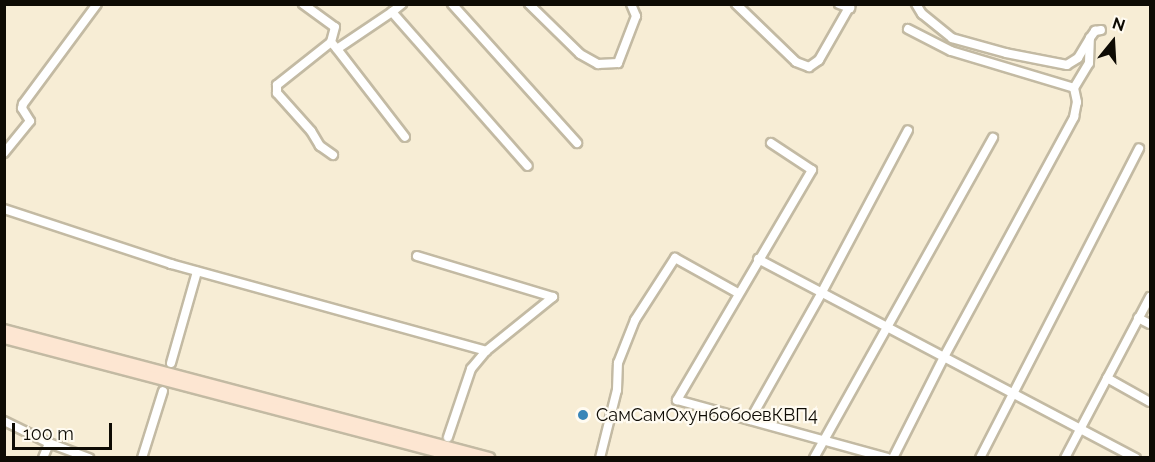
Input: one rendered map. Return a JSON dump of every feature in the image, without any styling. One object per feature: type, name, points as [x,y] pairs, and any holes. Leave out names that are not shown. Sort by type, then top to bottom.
[{"type":"main road","points":[[4,330],[489,458]]},
{"type":"main road","points":[[4,338],[461,458]]},
{"type":"street","points":[[4,153],[30,121],[22,108],[23,104],[98,4]]},
{"type":"street","points":[[303,4],[335,27],[331,42],[277,85],[277,93],[311,131],[320,146],[333,155]]},
{"type":"street","points":[[337,50],[402,4]]},
{"type":"street","points":[[452,4],[577,143]]},
{"type":"street","points":[[529,4],[580,54],[598,64],[618,63],[636,16],[631,4]]},
{"type":"street","points":[[736,4],[796,62],[809,67],[819,60],[851,6],[839,4]]},
{"type":"street","points":[[916,4],[922,14],[952,38],[1006,53],[1066,65],[1078,58],[1095,31],[1101,30]]},
{"type":"street","points":[[392,12],[528,166]]},
{"type":"street","points":[[908,29],[951,51],[1074,88]]},
{"type":"street","points":[[893,458],[945,355],[1074,117],[1077,102],[1074,88],[1089,63],[1090,39]]},
{"type":"street","points":[[331,42],[405,137]]},
{"type":"street","points":[[750,420],[822,292],[908,130]]},
{"type":"street","points":[[814,458],[993,138]]},
{"type":"street","points":[[771,143],[812,170],[677,400],[887,458]]},
{"type":"street","points":[[980,458],[1139,150]]},
{"type":"street","points":[[4,209],[197,272],[486,351]]},
{"type":"street","points":[[417,256],[553,297],[486,351],[471,369],[448,437]]},
{"type":"street","points":[[600,458],[617,390],[618,363],[635,320],[675,258],[738,294]]},
{"type":"street","points":[[758,259],[885,328],[945,355],[1080,426],[1136,458]]},
{"type":"street","points":[[171,363],[197,272]]},
{"type":"street","points":[[1065,458],[1150,297]]},
{"type":"street","points":[[1138,318],[1150,324]]},
{"type":"street","points":[[1107,378],[1150,402]]},
{"type":"street","points":[[142,457],[163,391]]},
{"type":"street","points":[[4,421],[49,443],[89,458]]},
{"type":"street","points":[[43,458],[49,443]]},
{"type":"place","name":"СамСамОхунбобоевКВП4","points":[[583,415]]}]
